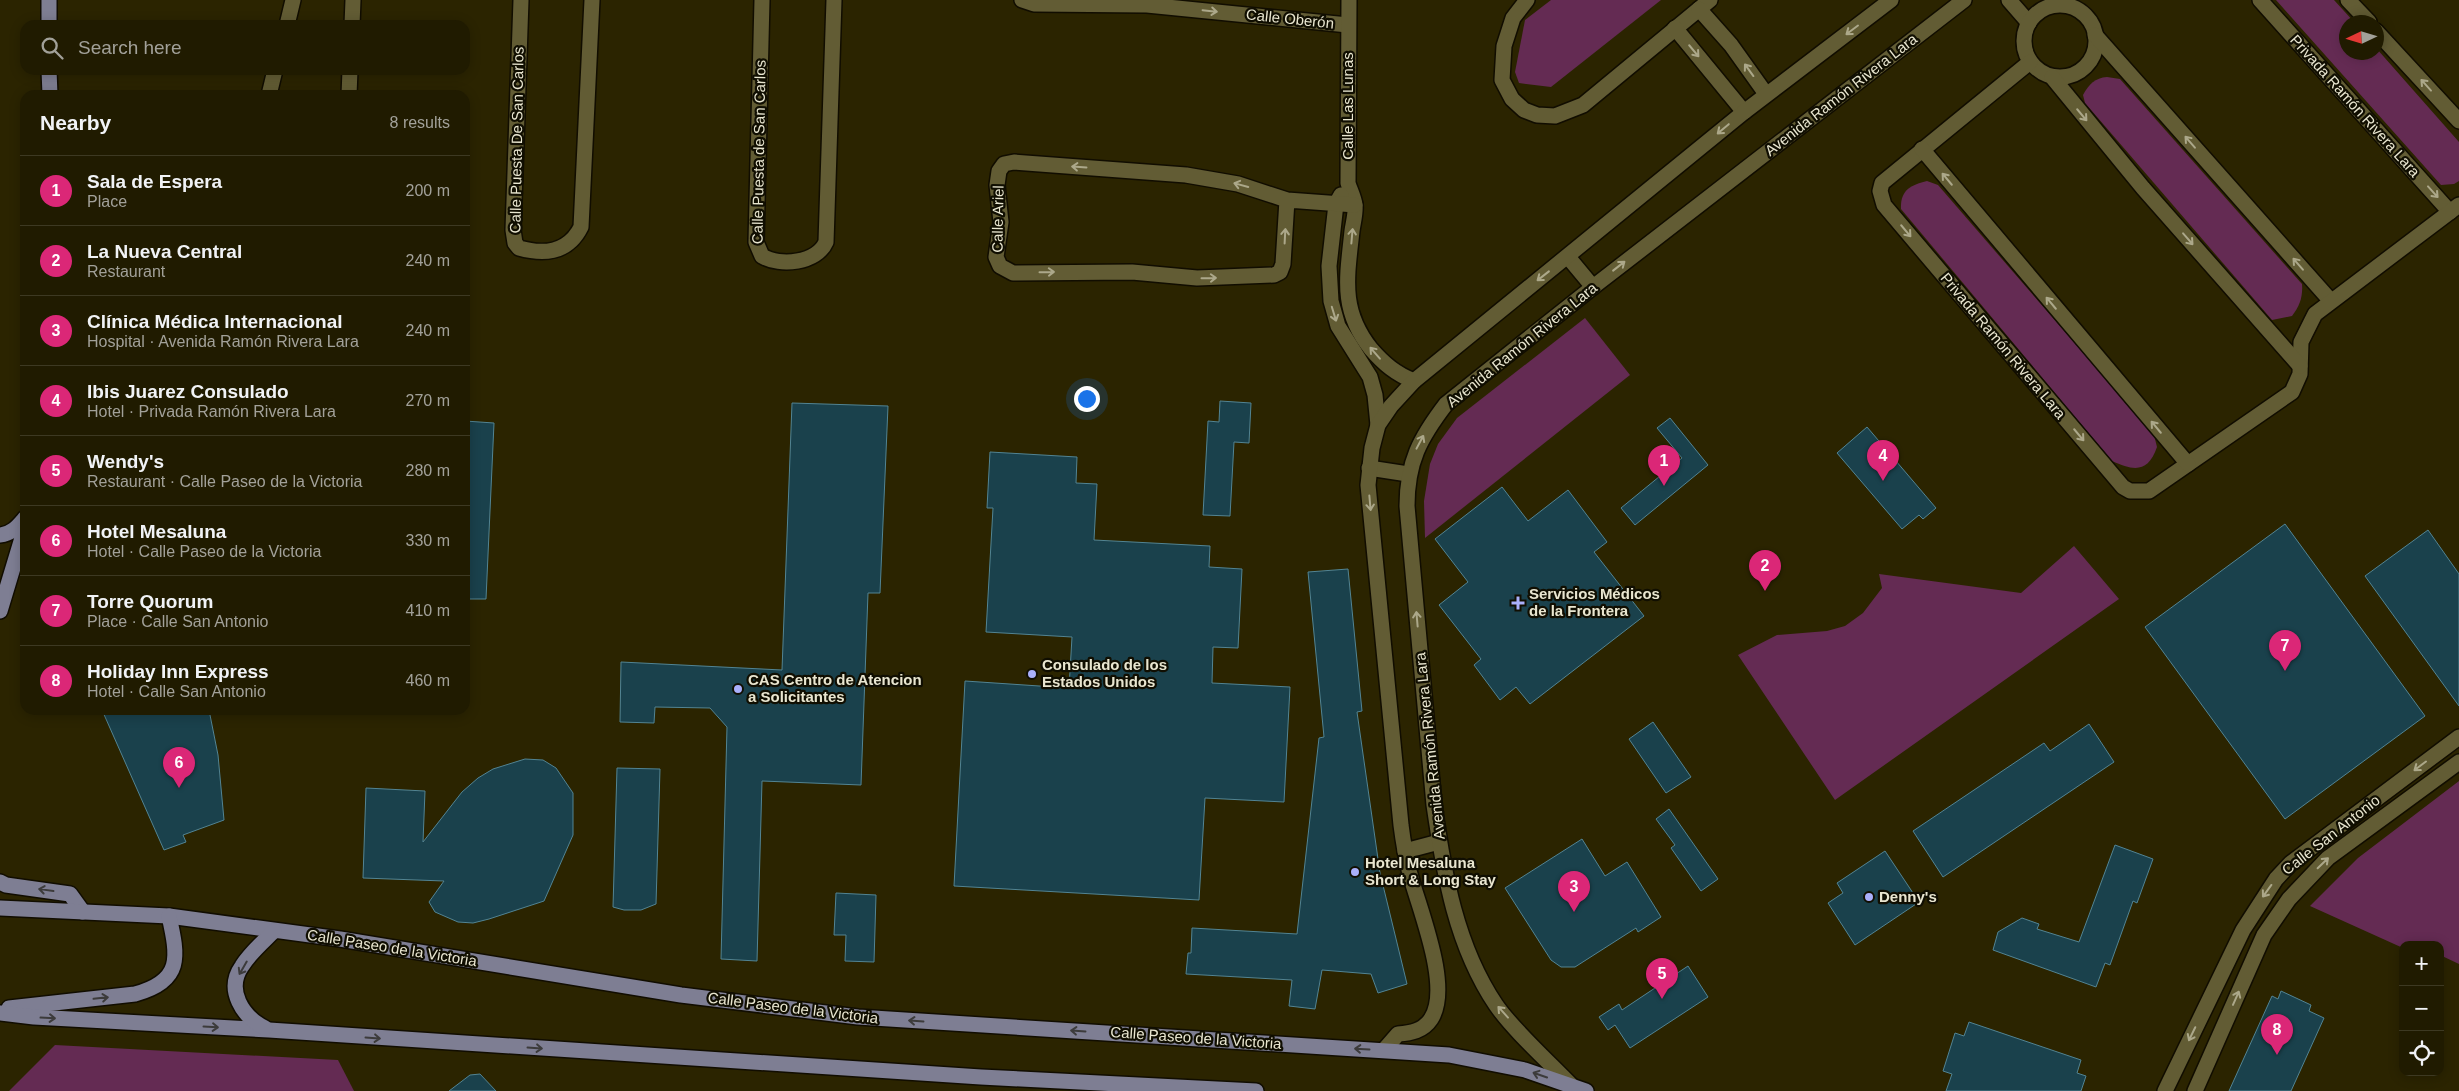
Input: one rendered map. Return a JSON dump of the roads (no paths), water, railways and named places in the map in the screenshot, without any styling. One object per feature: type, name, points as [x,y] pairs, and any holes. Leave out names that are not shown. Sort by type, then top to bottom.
[{"type":"main road","points":[[48,20],[49,0]]},
{"type":"main road","points":[[49,75],[50,90]]},
{"type":"main road","points":[[0,535],[7,535],[20,524]]},
{"type":"main road","points":[[0,611],[20,545]]},
{"type":"main road","points":[[0,882],[6,885],[70,894],[83,912]]},
{"type":"main road","name":"Calle Paseo de la Victoria","points":[[0,908],[169,916],[340,938],[611,984],[783,1009],[858,1017],[1449,1055],[1488,1061],[1525,1070],[1579,1088]]},
{"type":"main road","points":[[0,1011],[136,994],[153,989],[170,976],[174,961],[175,944],[169,916]]},
{"type":"main road","points":[[269,1030],[252,1022],[245,1014],[239,1006],[235,987],[240,967],[274,931]]},
{"type":"main road","points":[[0,1011],[34,1017],[269,1030],[990,1077],[1256,1091]]},
{"type":"street","points":[[288,20],[293,0]]},
{"type":"street","points":[[352,20],[353,0]]},
{"type":"street","name":"Calle Puesta De San Carlos","points":[[521,0],[513,230],[514,242],[519,248],[529,251],[554,250],[567,246],[575,238],[581,227],[592,0]]},
{"type":"street","name":"Calle Puesta de San Carlos","points":[[762,0],[756,242],[762,256],[776,262],[812,258],[823,250],[826,242],[834,0]]},
{"type":"street","name":"Calle Oberón","points":[[1022,0],[1034,4],[1147,5],[1348,25]]},
{"type":"street","name":"Calle Las Lunas","points":[[1349,0],[1348,182],[1355,205],[1348,283],[1353,322],[1359,334],[1387,366],[1398,375],[1414,381]]},
{"type":"street","points":[[1527,0],[1514,18],[1504,46],[1502,80],[1512,99],[1524,110],[1538,115],[1555,116],[1583,105],[1705,5],[1766,94]]},
{"type":"street","points":[[1384,1050],[1398,1034],[1415,1032],[1424,1027],[1431,1019],[1437,1004],[1438,990],[1433,957],[1405,851],[1369,494],[1369,468],[1378,425],[1391,406],[1414,381],[1484,322],[1568,257],[1766,94],[1890,0]]},
{"type":"street","name":"Avenida Ramón Rivera Lara","points":[[1579,1088],[1497,1006],[1476,970],[1459,930],[1439,842],[1434,805],[1407,506],[1408,474],[1418,446],[1446,404],[1592,287],[1964,0]]},
{"type":"street","points":[[2009,0],[2029,23]]},
{"type":"street","name":"Privada Ramón Rivera Lara","points":[[2030,62],[1882,183],[1880,191],[1884,205],[2123,487],[2130,491],[2149,491],[2292,392],[2297,385],[2300,366],[2300,342],[2315,314],[2330,300],[2454,208],[2260,0]]},
{"type":"street","points":[[2348,0],[2362,15]]},
{"type":"street","points":[[2300,366],[2143,188],[2052,77],[2037,69],[2030,62],[2024,43],[2029,23],[2041,4],[2082,5],[2095,35],[2330,300]]},
{"type":"street","points":[[1675,28],[1744,112]]},
{"type":"street","points":[[2052,77],[2074,75],[2082,70],[2093,54],[2095,35]]},
{"type":"street","points":[[2384,40],[2459,121]]},
{"type":"street","points":[[270,90],[274,75]]},
{"type":"street","points":[[349,90],[350,75]]},
{"type":"street","points":[[1922,150],[2188,464]]},
{"type":"street","name":"Calle Ariel","points":[[1287,200],[1283,264],[1280,272],[1274,276],[1197,278],[1132,272],[1013,273],[1000,266],[996,257],[1001,222],[997,185],[999,171],[1004,164],[1014,162],[1186,176],[1238,184],[1287,200],[1355,205]]},
{"type":"street","name":"Calle Las Lunas","points":[[1348,182],[1336,204],[1329,266],[1331,302],[1338,326],[1370,377],[1375,395],[1378,425]]},
{"type":"street","points":[[1568,257],[1592,287]]},
{"type":"street","points":[[1369,468],[1408,474]]},
{"type":"street","name":"Calle San Antonio","points":[[2165,1091],[2243,930],[2276,879],[2291,863],[2459,737]]},
{"type":"street","name":"Calle San Antonio","points":[[2195,1091],[2264,935],[2290,899],[2328,858],[2459,762]]},
{"type":"street","points":[[1405,851],[1439,842]]},
{"type":"place","name":"Ibis Juarez Consulado","points":[[1883,481]]},
{"type":"place","name":"Sala de Espera","points":[[1664,486]]},
{"type":"place","name":"La Nueva Central","points":[[1765,591]]},
{"type":"place","name":"Servicios Médicos de la Frontera","points":[[1518,603]]},
{"type":"place","name":"Torre Quorum","points":[[2285,671]]},
{"type":"place","name":"Consulado de los Estados Unidos","points":[[1032,674]]},
{"type":"place","name":"CAS Centro de Atencion a Solicitantes","points":[[738,689]]},
{"type":"place","name":"Hotel Mesaluna","points":[[179,788]]},
{"type":"place","name":"Hotel Mesaluna Short & Long Stay","points":[[1355,872]]},
{"type":"place","name":"Denny's","points":[[1869,897]]},
{"type":"place","name":"Clínica Médica Internacional","points":[[1574,912]]},
{"type":"place","name":"Wendy's","points":[[1662,999]]},
{"type":"place","name":"Holiday Inn Express","points":[[2277,1055]]}]
